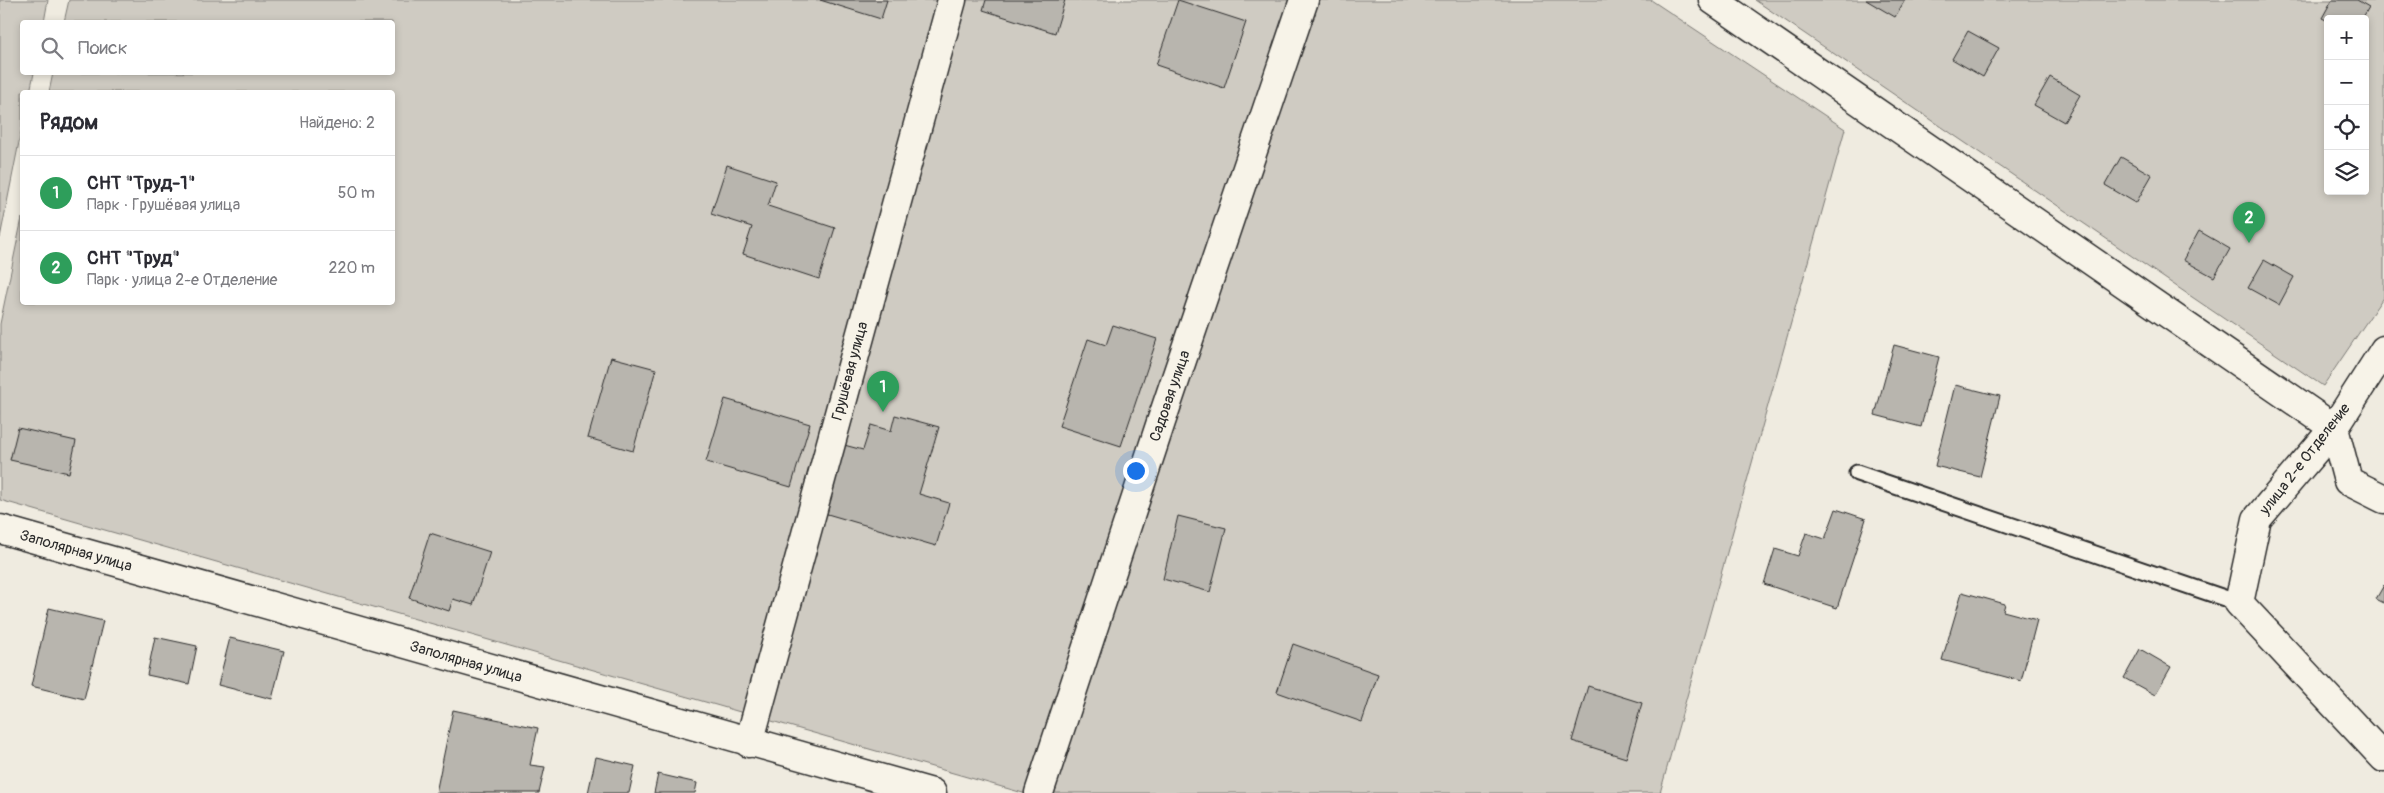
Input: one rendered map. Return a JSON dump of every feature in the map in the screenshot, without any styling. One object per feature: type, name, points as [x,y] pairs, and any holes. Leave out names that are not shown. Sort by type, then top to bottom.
[{"type":"street","name":"Грушёвая улица","points":[[749,742],[952,0]]},
{"type":"street","name":"Садовая улица","points":[[1039,793],[1161,422],[1304,0]]},
{"type":"street","points":[[1714,0],[2334,428],[2348,480],[2384,499]]},
{"type":"street","name":"улица 2-е Отделение","points":[[2239,603],[2257,519],[2334,428],[2384,350]]},
{"type":"street","name":"Заполярная улица","points":[[0,529],[932,793]]},
{"type":"street","points":[[2239,603],[2384,758]]},
{"type":"lane","points":[[1858,473],[2239,603]]},
{"type":"shaded area","points":[[0,0],[48,0],[44,20],[20,20],[20,75],[34,75],[30,90],[20,90],[20,137],[0,238]]},
{"type":"shaded area","points":[[69,0],[1651,0],[1845,129],[1660,793],[1023,793],[0,500],[0,324],[20,228],[20,305],[395,305],[395,90],[49,90],[53,75],[395,75],[395,20],[64,20]]},
{"type":"shaded area","points":[[1755,0],[2384,0],[2384,296],[2323,386]]},
{"type":"building","points":[[820,0],[887,0],[881,19]]},
{"type":"building","points":[[986,0],[1065,0],[1055,33],[983,10]]},
{"type":"building","points":[[1178,0],[1246,22],[1224,88],[1156,65]]},
{"type":"building","points":[[1866,0],[1905,0],[1895,17]]},
{"type":"building","points":[[2332,0],[2357,0],[2369,7],[2364,15],[2324,15],[2324,19],[2322,18]]},
{"type":"building","points":[[1968,31],[1999,48],[1983,77],[1952,59]]},
{"type":"building","points":[[2050,77],[2080,95],[2064,122],[2034,105]]},
{"type":"building","points":[[2121,157],[2152,175],[2136,203],[2105,185]]},
{"type":"building","points":[[727,165],[776,181],[768,206],[835,228],[819,279],[743,254],[752,227],[711,214]]},
{"type":"building","points":[[2199,231],[2230,249],[2214,277],[2183,260]]},
{"type":"building","points":[[2264,260],[2294,277],[2279,305],[2248,288]]},
{"type":"building","points":[[1113,325],[1157,339],[1121,446],[1059,426],[1088,339],[1106,345]]},
{"type":"building","points":[[1894,345],[1939,357],[1921,427],[1875,415]]},
{"type":"building","points":[[611,357],[656,369],[633,451],[588,438]]},
{"type":"building","points":[[1955,385],[2000,396],[1980,477],[1935,466]]},
{"type":"building","points":[[725,399],[810,424],[791,487],[706,462]]},
{"type":"building","points":[[895,415],[939,427],[919,494],[949,503],[936,546],[824,513],[844,445],[863,450],[871,425],[891,431]]},
{"type":"building","points":[[18,428],[76,441],[69,473],[10,460]]},
{"type":"building","points":[[1836,509],[1866,519],[1837,608],[1764,584],[1775,549],[1798,556],[1806,533],[1825,539]]},
{"type":"building","points":[[1178,516],[1226,528],[1210,592],[1163,579]]},
{"type":"building","points":[[430,533],[490,552],[473,605],[453,599],[449,611],[409,598]]},
{"type":"building","points":[[2384,585],[2384,603],[2376,599]]},
{"type":"building","points":[[1962,592],[2005,604],[2003,611],[2037,620],[2021,681],[1942,660]]},
{"type":"building","points":[[49,608],[103,621],[84,699],[31,686]]},
{"type":"building","points":[[155,637],[197,646],[189,684],[147,675]]},
{"type":"building","points":[[230,638],[284,651],[272,699],[218,685]]},
{"type":"building","points":[[1293,644],[1378,674],[1362,722],[1277,692]]},
{"type":"building","points":[[2140,649],[2171,667],[2155,695],[2124,678]]},
{"type":"building","points":[[1588,686],[1642,703],[1626,758],[1572,741]]},
{"type":"building","points":[[453,710],[538,728],[530,765],[545,767],[539,793],[436,793]]},
{"type":"building","points":[[596,757],[635,766],[629,793],[588,793]]},
{"type":"building","points":[[658,774],[697,783],[695,793],[654,793]]},
{"type":"place","name":"СНТ \"Труд\"","points":[[2249,243]]},
{"type":"place","name":"СНТ \"Труд-1\"","points":[[883,412]]}]
